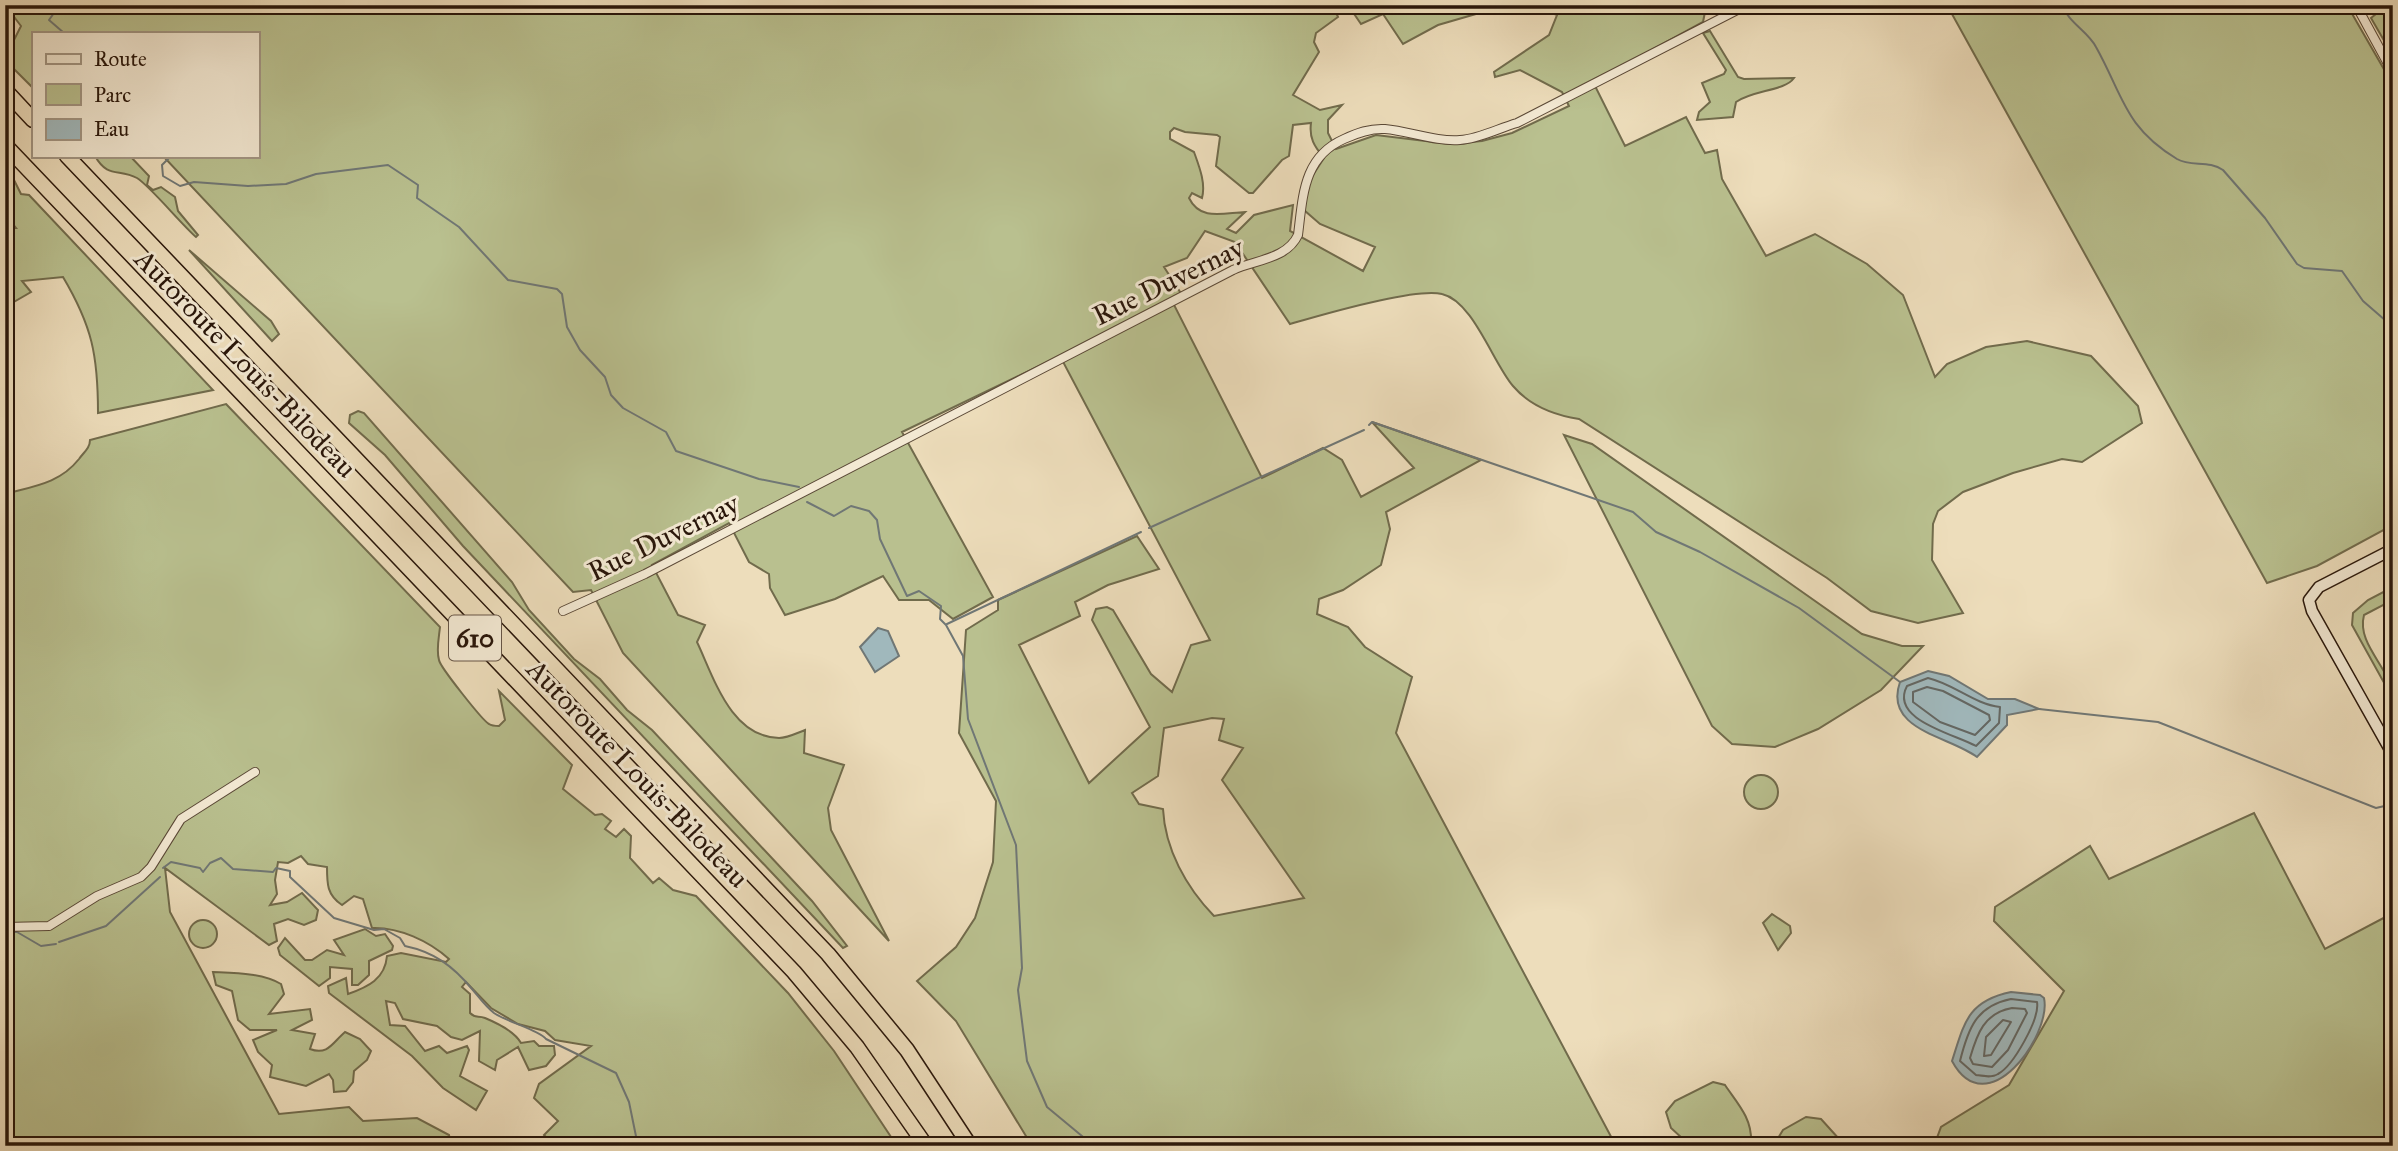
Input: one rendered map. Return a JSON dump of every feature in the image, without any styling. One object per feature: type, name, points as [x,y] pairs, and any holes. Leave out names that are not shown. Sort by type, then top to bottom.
[{"type":"highway","points":[[5,90],[32,119]]},
{"type":"highway","name":"Autoroute Louis-Bilodeau","points":[[5,145],[786,964],[871,1065],[926,1146]]},
{"type":"highway","name":"Autoroute Louis-Bilodeau","points":[[69,158],[828,954],[901,1042],[970,1146]]},
{"type":"main road","points":[[2393,549],[2319,587],[2310,597],[2312,611],[2393,755]]},
{"type":"street","name":"Rue Duvernay","points":[[563,611],[645,574],[1233,270],[1281,253],[1294,243],[1298,234],[1309,170],[1317,157],[1337,142],[1357,132],[1384,129],[1460,140],[1488,133],[1517,123],[1747,5]]},
{"type":"street","points":[[2356,5],[2393,73]]},
{"type":"street","points":[[5,927],[49,926],[97,896],[141,877],[151,867],[181,819],[256,772]]},
{"type":"green space","points":[[5,5],[1338,5],[1334,8],[1338,17],[1316,33],[1314,42],[1319,52],[1293,95],[1320,110],[1342,105],[1328,120],[1328,133],[1336,149],[1376,135],[1450,144],[1482,141],[1512,133],[1569,106],[1562,92],[1520,70],[1495,77],[1494,72],[1549,35],[1557,15],[1533,5],[1710,5],[1706,7],[1703,22],[1593,82],[1625,146],[1686,117],[1705,153],[1717,150],[1722,179],[1766,256],[1815,234],[1867,264],[1903,295],[1935,377],[1947,364],[1986,347],[2027,341],[2091,356],[2138,406],[2142,423],[2082,462],[2062,459],[2013,473],[1963,492],[1938,511],[1933,524],[1932,560],[1963,613],[1918,623],[1871,611],[1827,578],[1579,419],[1552,412],[1527,399],[1505,376],[1473,320],[1453,299],[1442,294],[1411,294],[1290,324],[1235,242],[1205,231],[1187,258],[1164,267],[1182,295],[1172,301],[1262,478],[1323,448],[1342,460],[1361,497],[1414,468],[1372,422],[1481,460],[1386,512],[1390,529],[1381,565],[1343,590],[1319,599],[1317,614],[1348,627],[1365,647],[1412,677],[1396,733],[1616,1146],[1032,1146],[956,1021],[917,981],[956,947],[975,918],[993,862],[996,801],[959,733],[966,630],[998,610],[998,600],[1137,536],[1159,569],[1108,585],[1075,602],[1080,616],[1019,645],[1089,783],[1150,727],[1092,620],[1096,609],[1107,607],[1113,610],[1151,674],[1172,692],[1191,645],[1210,640],[1060,356],[902,432],[993,597],[953,619],[929,600],[899,600],[883,576],[835,599],[785,615],[770,588],[769,574],[749,562],[729,523],[652,565],[678,615],[705,625],[697,642],[718,688],[736,717],[748,728],[762,735],[782,738],[805,730],[804,753],[844,765],[828,808],[831,830],[889,941],[623,653],[591,590],[573,592],[165,158],[259,158],[259,32],[32,32],[32,87],[5,60],[5,35],[13,42],[21,26]],"holes":[[[1311,123],[1311,133],[1317,150],[1324,158],[1309,181],[1304,210],[1320,224],[1375,247],[1363,271],[1290,231],[1293,205],[1254,215],[1236,233],[1227,229],[1245,212],[1213,214],[1199,210],[1189,198],[1192,193],[1202,198],[1203,192],[1194,152],[1170,139],[1170,132],[1174,128],[1185,132],[1217,135],[1220,137],[1216,166],[1249,193],[1253,193],[1282,160],[1289,156],[1293,125]],[[1212,718],[1224,719],[1219,740],[1243,748],[1222,780],[1304,898],[1214,916],[1194,893],[1179,867],[1168,839],[1163,809],[1139,804],[1132,793],[1158,776],[1164,728]]]},
{"type":"green space","points":[[1348,5],[1507,5],[1438,25],[1403,44],[1383,14],[1361,24]]},
{"type":"green space","points":[[1947,5],[2347,5],[2393,85],[2393,525],[2317,566],[2267,583]]},
{"type":"green space","points":[[2372,5],[2393,5],[2393,56],[2371,18],[2376,14]]},
{"type":"green space","points":[[1710,31],[1738,77],[1794,78],[1784,86],[1736,102],[1733,117],[1697,120],[1699,112],[1710,102],[1702,83],[1724,74],[1726,70],[1703,33]]},
{"type":"green space","points":[[96,158],[132,158],[149,176],[147,185],[153,190],[161,187],[175,197],[178,211],[198,235],[196,237],[143,182],[131,175],[109,170]]},
{"type":"green space","points":[[5,172],[12,176],[21,194],[29,195],[213,390],[98,413],[95,357],[81,311],[63,277],[22,281],[31,292],[5,307],[5,228],[16,228],[5,214]]},
{"type":"green space","points":[[189,250],[271,321],[279,334],[272,341]]},
{"type":"green space","points":[[226,404],[440,627],[438,652],[441,665],[485,721],[499,726],[505,720],[499,691],[572,765],[563,789],[595,815],[602,814],[611,821],[605,829],[616,837],[624,829],[631,836],[630,858],[653,883],[659,878],[673,890],[696,896],[788,993],[834,1051],[897,1146],[655,1146],[653,1142],[554,1146],[544,1135],[558,1121],[534,1098],[539,1084],[591,1046],[555,1040],[545,1031],[518,1024],[491,1008],[466,982],[462,987],[470,994],[472,1015],[500,1025],[515,1035],[521,1043],[534,1041],[539,1046],[554,1046],[555,1055],[546,1066],[529,1070],[518,1047],[497,1060],[495,1070],[479,1061],[480,1031],[462,1040],[451,1037],[437,1026],[403,1019],[395,1003],[386,1001],[390,1025],[405,1026],[425,1051],[439,1046],[447,1053],[467,1046],[469,1050],[460,1076],[487,1091],[476,1110],[443,1088],[412,1056],[329,993],[328,986],[346,978],[348,994],[369,985],[383,971],[387,956],[401,953],[446,962],[449,959],[413,936],[372,928],[363,899],[354,896],[342,905],[329,889],[327,867],[308,864],[301,856],[288,863],[278,862],[275,880],[277,894],[270,905],[287,902],[302,893],[318,910],[316,920],[304,925],[288,919],[274,924],[277,941],[269,945],[165,868],[170,912],[279,1114],[349,1107],[363,1121],[417,1118],[449,1135],[451,1146],[5,1146],[5,494],[55,479],[72,467],[86,450],[90,440]]},
{"type":"green space","points":[[358,411],[364,413],[512,582],[529,610],[574,659],[600,679],[627,710],[652,730],[812,901],[847,946],[843,948],[463,546],[385,455],[349,423],[350,415]]},
{"type":"green space","points":[[1564,435],[1592,444],[1862,634],[1902,646],[1923,646],[1881,690],[1818,729],[1775,747],[1732,744],[1712,726]]},
{"type":"green space","points":[[2393,587],[2393,600],[2364,615],[2363,626],[2365,637],[2387,678],[2393,699],[2352,625],[2353,613],[2368,600]]},
{"type":"green space","points":[[1761,775],[1773,780],[1778,792],[1773,804],[1761,809],[1749,804],[1744,792],[1749,780]]},
{"type":"green space","points":[[2254,813],[2325,949],[2393,913],[2393,1146],[1934,1146],[1941,1127],[2009,1085],[2064,991],[1994,921],[1995,907],[2090,846],[2109,879]]},
{"type":"green space","points":[[1772,914],[1790,926],[1791,933],[1778,950],[1763,923]]},
{"type":"green space","points":[[203,920],[213,924],[217,934],[213,944],[203,948],[193,944],[189,934],[193,924]]},
{"type":"green space","points":[[365,929],[376,936],[385,934],[393,946],[392,950],[369,961],[369,975],[358,985],[352,985],[352,969],[330,967],[330,978],[319,986],[280,955],[278,948],[285,938],[305,960],[312,960],[327,950],[344,955],[334,940]]},
{"type":"green space","points":[[213,972],[257,976],[281,984],[284,994],[269,1014],[310,1009],[312,1020],[292,1030],[315,1034],[310,1049],[326,1049],[345,1032],[360,1039],[371,1051],[367,1060],[354,1071],[353,1082],[346,1091],[334,1092],[333,1080],[329,1074],[306,1086],[270,1077],[272,1065],[258,1052],[253,1040],[277,1030],[250,1030],[238,1020],[232,991],[216,985]]},
{"type":"green space","points":[[1713,1082],[1725,1085],[1739,1105],[1749,1125],[1751,1141],[1729,1143],[1683,1139],[1671,1128],[1666,1112],[1675,1101]]},
{"type":"green space","points":[[1806,1117],[1821,1119],[1840,1140],[1841,1146],[1777,1146],[1775,1143],[1783,1130]]},
{"type":"water","points":[[878,628],[888,631],[899,656],[875,672],[860,647]]},
{"type":"water","points":[[1928,671],[1949,676],[1988,699],[2015,699],[2039,709],[2007,715],[2007,725],[1977,757],[1922,730],[1901,711],[1897,698],[1900,682]]},
{"type":"water","points":[[2011,992],[2040,995],[2044,998],[2044,1014],[2038,1033],[2014,1068],[1999,1079],[1982,1084],[1966,1078],[1952,1061],[1964,1025],[1976,1008],[1985,1001]]},
{"type":"waterway","points":[[50,5],[54,13],[49,20],[63,32]]},
{"type":"waterway","points":[[2063,5],[2069,16],[2092,41],[2127,109],[2146,135],[2177,159],[2212,165],[2223,170],[2265,218],[2297,264],[2304,268],[2342,271],[2363,301],[2393,327]]},
{"type":"waterway","points":[[169,158],[162,165],[163,176],[180,186],[194,182],[248,186],[286,184],[316,174],[388,165],[418,185],[417,198],[459,227],[508,280],[557,289],[562,294],[567,327],[580,350],[605,377],[611,395],[623,408],[666,432],[676,451],[759,479],[799,487]]},
{"type":"waterway","points":[[1369,425],[1372,422],[1633,512],[1656,532],[1700,552],[1799,608],[1900,682]]},
{"type":"waterway","points":[[1149,528],[1364,430]]},
{"type":"waterway","points":[[807,502],[834,516],[851,506],[869,511],[877,520],[880,539],[907,596],[919,591],[941,606],[940,619],[963,656],[968,719],[1016,845],[1022,968],[1018,990],[1027,1061],[1047,1107],[1094,1146]]},
{"type":"waterway","points":[[947,624],[1141,532]]},
{"type":"waterway","points":[[2039,709],[2158,722],[2376,808],[2393,804]]},
{"type":"waterway","points":[[163,868],[171,862],[200,868],[203,872],[210,863],[221,858],[233,869],[273,872],[276,868],[290,871],[290,877],[334,918],[374,930],[384,929],[400,938],[405,946],[434,956],[458,973],[494,1013],[616,1073],[629,1102],[638,1146]]},
{"type":"waterway","points":[[59,942],[106,926],[160,877]]},
{"type":"waterway","points":[[5,932],[17,932],[41,946],[56,944]]}]
